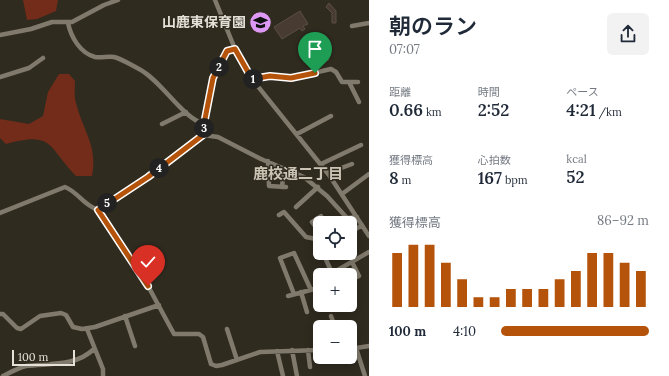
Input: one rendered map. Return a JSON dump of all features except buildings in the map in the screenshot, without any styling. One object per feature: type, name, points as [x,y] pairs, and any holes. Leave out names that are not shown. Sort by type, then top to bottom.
[{"type":"street","points":[[0,35],[31,30],[52,22],[68,23],[104,5],[118,0]]},
{"type":"street","points":[[215,0],[235,49],[252,79],[328,173],[356,216]]},
{"type":"street","points":[[68,23],[73,38],[85,52],[96,57],[114,57],[139,69],[165,90],[186,112],[204,124]]},
{"type":"street","points":[[352,26],[369,23]]},
{"type":"street","points":[[203,135],[213,78],[227,51],[235,49]]},
{"type":"street","points":[[0,77],[29,68],[43,58]]},
{"type":"street","points":[[252,79],[270,76],[291,78],[315,70],[334,70],[342,82],[358,82]]},
{"type":"street","points":[[349,82],[359,102]]},
{"type":"street","points":[[162,124],[186,112]]},
{"type":"street","points":[[297,134],[331,116]]},
{"type":"street","points":[[98,210],[148,177],[203,135],[218,137],[304,177],[318,187],[345,216]]},
{"type":"street","points":[[321,164],[360,145]]},
{"type":"street","points":[[268,161],[269,186],[284,187],[284,168]]},
{"type":"street","points":[[328,173],[352,164]]},
{"type":"street","points":[[342,194],[369,174]]},
{"type":"street","points":[[296,207],[318,187]]},
{"type":"street","points":[[0,213],[65,188],[71,190],[88,206],[98,210],[148,286],[174,334],[195,333],[203,337],[211,364],[216,366],[260,352],[313,350]]},
{"type":"street","points":[[280,215],[284,212],[306,237],[313,238]]},
{"type":"street","points":[[357,217],[369,236]]},
{"type":"street","points":[[357,228],[362,225]]},
{"type":"street","points":[[341,268],[369,252]]},
{"type":"street","points":[[288,296],[311,290],[294,253],[280,258],[294,294]]},
{"type":"street","points":[[352,262],[355,268]]},
{"type":"street","points":[[301,292],[307,312]]},
{"type":"street","points":[[0,314],[3,314],[17,328],[21,329],[40,316],[61,313],[66,315],[73,327],[87,329],[159,305]]},
{"type":"street","points":[[125,316],[135,346]]},
{"type":"street","points":[[331,316],[332,320]]},
{"type":"street","points":[[87,329],[103,370],[103,376]]},
{"type":"street","points":[[227,329],[236,360]]},
{"type":"street","points":[[357,348],[369,346]]},
{"type":"street","points":[[4,376],[25,366],[58,364],[74,360],[89,354],[94,350]]},
{"type":"street","points":[[292,350],[297,376]]},
{"type":"street","points":[[308,350],[310,368]]},
{"type":"street","points":[[277,351],[283,376]]},
{"type":"street","points":[[357,351],[365,376]]},
{"type":"shaded area","points":[[23,0],[58,0],[56,11],[37,19],[27,20]]},
{"type":"shaded area","points":[[59,74],[69,74],[75,81],[75,101],[89,139],[93,156],[92,176],[76,176],[54,149],[42,141],[33,139],[6,144],[0,138],[0,119],[29,124],[43,116],[48,92]]},
{"type":"place","name":"山鹿東保育園","points":[[261,22]]},
{"type":"district","name":"鹿校通二丁目","points":[[298,173]]},
{"type":"route","points":[[148,286],[98,210],[123,192],[148,177],[197,138],[203,135],[213,78],[227,51],[235,49],[252,79],[270,76],[291,78],[315,73]]}]
